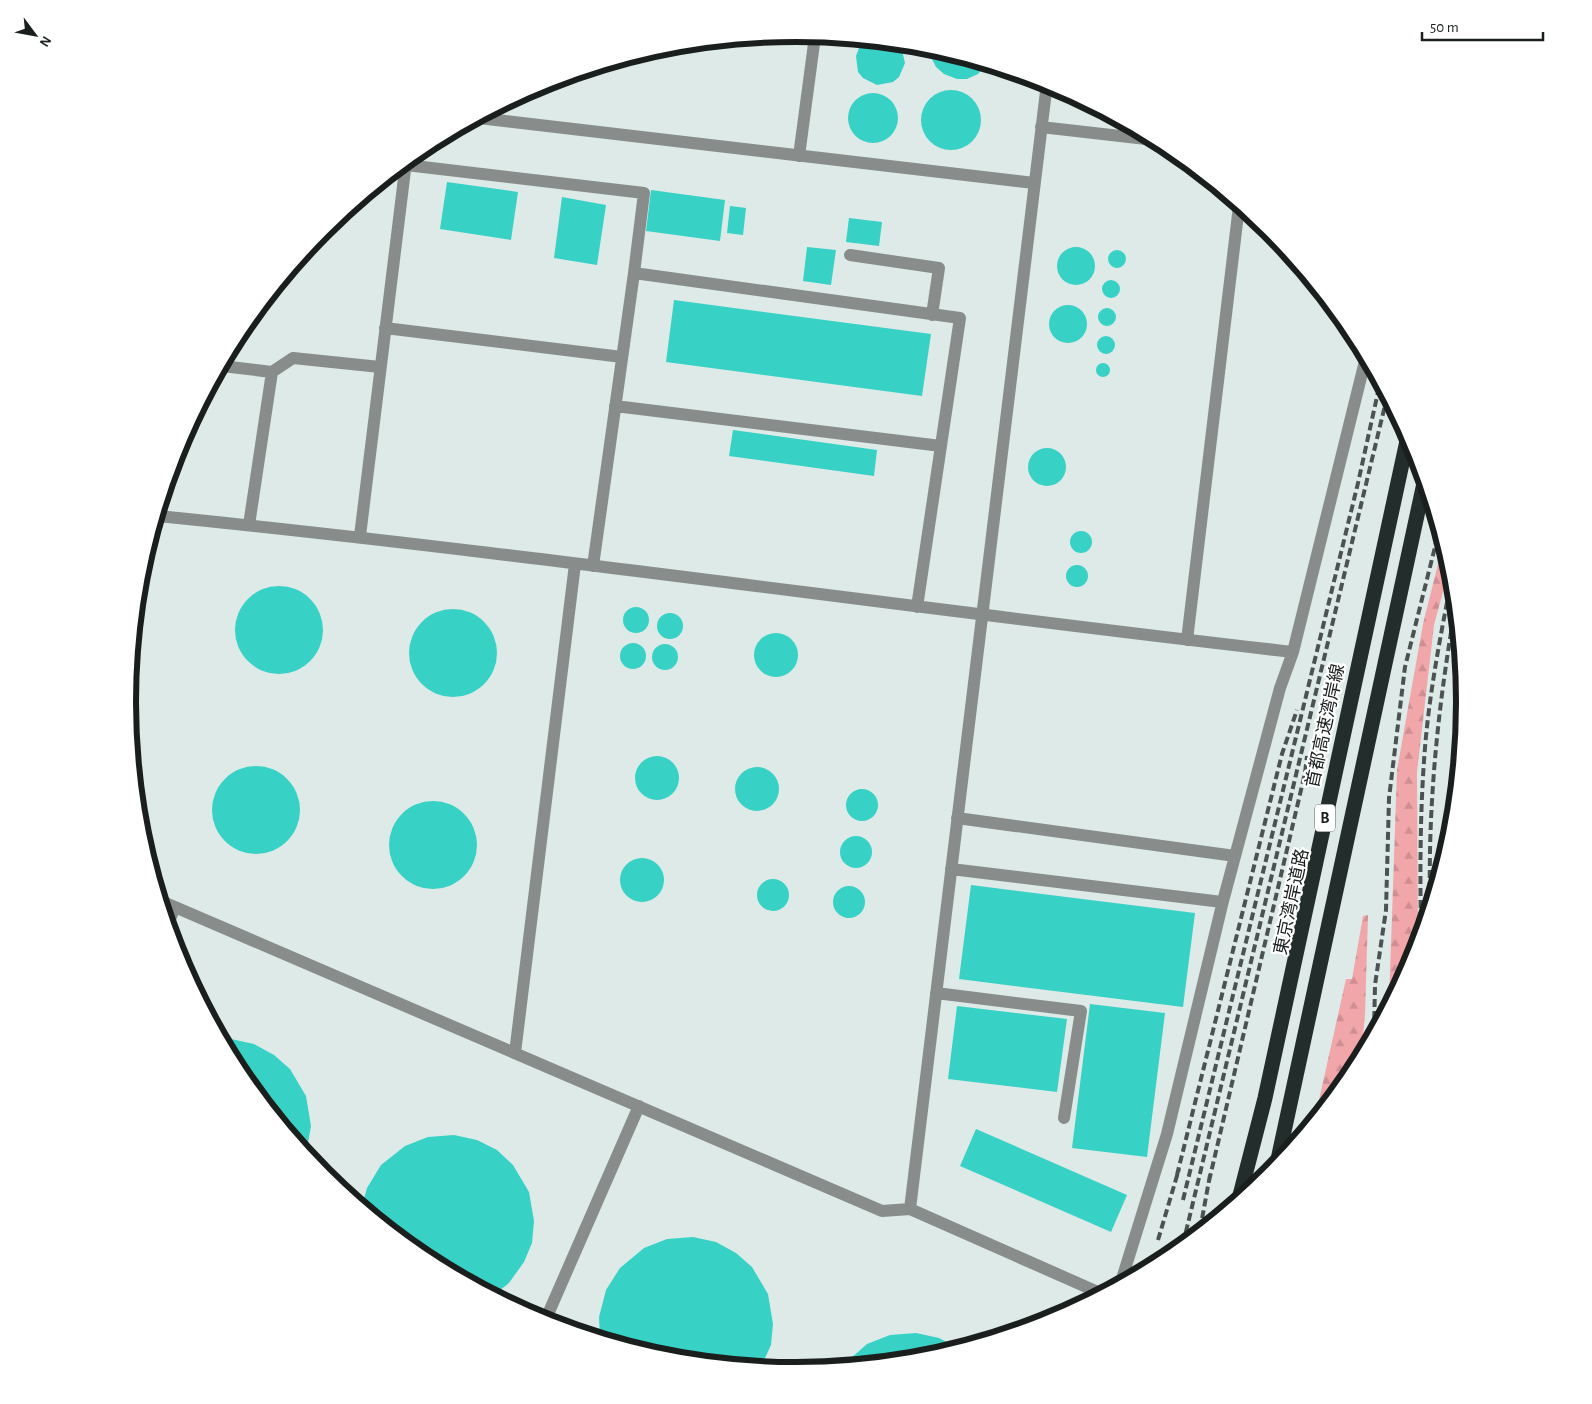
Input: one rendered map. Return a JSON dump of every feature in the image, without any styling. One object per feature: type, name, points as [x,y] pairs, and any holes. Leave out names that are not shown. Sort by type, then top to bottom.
[{"type":"highway","name":"首都高速湾岸線","points":[[1242,1187],[1265,1098],[1405,450]]},
{"type":"highway","name":"東京湾岸道路","points":[[1247,1182],[1270,1094],[1408,457]]},
{"type":"highway","points":[[1280,1149],[1422,493]]},
{"type":"highway","name":"B","points":[[1288,1141],[1425,505]]},
{"type":"lane","points":[[799,156],[814,43]]},
{"type":"lane","points":[[910,1209],[1046,92]]},
{"type":"lane","points":[[488,119],[1034,183]]},
{"type":"lane","points":[[1041,127],[1137,138]]},
{"type":"lane","points":[[415,165],[644,193],[592,566]]},
{"type":"lane","points":[[360,536],[405,172]]},
{"type":"lane","points":[[1187,640],[1238,213]]},
{"type":"lane","points":[[850,255],[939,268],[932,315]]},
{"type":"lane","points":[[634,273],[960,318],[918,607]]},
{"type":"lane","points":[[385,328],[622,357]]},
{"type":"lane","points":[[228,367],[272,372],[293,358],[380,367]]},
{"type":"lane","points":[[1121,1276],[1167,1134],[1222,902],[1280,688],[1292,652],[1364,367]]},
{"type":"lane","points":[[249,525],[272,372]]},
{"type":"lane","points":[[615,406],[941,446]]},
{"type":"lane","points":[[163,517],[360,536],[982,615],[1292,652]]},
{"type":"lane","points":[[515,1052],[575,564]]},
{"type":"lane","points":[[958,818],[1235,856]]},
{"type":"lane","points":[[951,869],[1222,902]]},
{"type":"lane","points":[[168,904],[882,1211],[910,1209],[1092,1291]]},
{"type":"lane","points":[[172,916],[176,907]]},
{"type":"lane","points":[[936,993],[1081,1011],[1064,1118]]},
{"type":"lane","points":[[549,1313],[639,1106]]},
{"type":"green space","points":[[1439,558],[1445,585],[1434,625],[1417,772],[1418,922],[1389,988],[1397,770],[1423,624]]},
{"type":"green space","points":[[1368,915],[1363,1039],[1318,1104],[1346,979],[1352,979],[1363,916]]},
{"type":"building","points":[[861,46],[902,51],[905,63],[899,77],[893,82],[877,85],[863,78],[858,72],[856,56]]},
{"type":"building","points":[[931,57],[982,69],[978,74],[967,79],[957,79],[944,74],[936,67]]},
{"type":"building","points":[[951,90],[968,95],[976,103],[981,120],[976,137],[968,145],[951,150],[934,145],[926,137],[921,120],[926,103],[934,95]]},
{"type":"building","points":[[873,93],[882,95],[893,104],[898,118],[896,127],[887,138],[873,143],[864,141],[853,132],[848,118],[850,109],[859,98]]},
{"type":"building","points":[[447,182],[518,192],[511,240],[440,229]]},
{"type":"building","points":[[651,190],[725,200],[720,241],[646,231]]},
{"type":"building","points":[[562,197],[606,205],[597,265],[554,258]]},
{"type":"building","points":[[730,206],[746,208],[743,235],[727,233]]},
{"type":"building","points":[[849,218],[882,222],[879,246],[846,242]]},
{"type":"building","points":[[807,247],[836,250],[831,285],[803,281]]},
{"type":"building","points":[[1076,247],[1089,253],[1095,266],[1089,279],[1076,285],[1063,279],[1057,266],[1063,253]]},
{"type":"building","points":[[1113,250],[1121,250],[1126,255],[1124,266],[1113,268],[1108,263],[1108,255]]},
{"type":"building","points":[[1107,280],[1115,280],[1120,285],[1118,296],[1107,298],[1102,293],[1102,285]]},
{"type":"building","points":[[674,300],[931,334],[922,396],[666,362]]},
{"type":"building","points":[[1068,305],[1081,311],[1087,324],[1081,337],[1068,343],[1055,337],[1049,324],[1055,311]]},
{"type":"building","points":[[1103,308],[1111,308],[1116,313],[1114,324],[1103,326],[1098,321],[1098,313]]},
{"type":"building","points":[[1102,336],[1110,336],[1115,341],[1113,352],[1102,354],[1097,349],[1097,341]]},
{"type":"building","points":[[1103,363],[1108,365],[1110,370],[1108,375],[1103,377],[1098,375],[1096,370],[1098,365]]},
{"type":"building","points":[[733,430],[877,450],[874,476],[729,456]]},
{"type":"building","points":[[1047,448],[1060,454],[1066,467],[1060,480],[1047,486],[1034,480],[1028,467],[1034,454]]},
{"type":"building","points":[[1081,531],[1089,534],[1092,542],[1089,550],[1081,553],[1073,550],[1070,542],[1073,534]]},
{"type":"building","points":[[1077,565],[1085,568],[1088,576],[1085,584],[1077,587],[1069,584],[1066,576],[1069,568]]},
{"type":"building","points":[[279,586],[296,589],[310,599],[320,613],[323,630],[320,647],[310,661],[296,671],[279,674],[262,671],[248,661],[238,647],[235,630],[238,613],[248,599],[262,589]]},
{"type":"building","points":[[636,607],[645,611],[649,620],[645,629],[636,633],[627,629],[623,620],[627,611]]},
{"type":"building","points":[[453,609],[470,612],[484,622],[494,636],[497,653],[494,670],[484,684],[470,694],[453,697],[436,694],[422,684],[412,670],[409,653],[412,636],[422,622],[436,612]]},
{"type":"building","points":[[670,613],[679,617],[683,626],[679,635],[670,639],[661,635],[657,626],[661,617]]},
{"type":"building","points":[[780,633],[792,639],[797,646],[797,664],[792,671],[785,676],[772,677],[764,674],[757,667],[754,651],[757,643],[764,636]]},
{"type":"building","points":[[633,643],[642,647],[646,656],[642,665],[633,669],[624,665],[620,656],[624,647]]},
{"type":"building","points":[[665,644],[674,648],[678,657],[674,666],[665,670],[656,666],[652,657],[656,648]]},
{"type":"building","points":[[661,756],[673,762],[678,769],[678,787],[673,794],[666,799],[653,800],[645,797],[638,790],[635,774],[638,766],[645,759]]},
{"type":"building","points":[[256,766],[273,769],[287,779],[297,793],[300,810],[297,827],[287,841],[273,851],[256,854],[239,851],[225,841],[215,827],[212,810],[215,793],[225,779],[239,769]]},
{"type":"building","points":[[761,767],[773,773],[778,780],[778,798],[773,805],[766,810],[753,811],[745,808],[738,801],[735,785],[738,777],[745,770]]},
{"type":"building","points":[[862,789],[873,794],[878,805],[873,816],[862,821],[851,816],[846,805],[851,794]]},
{"type":"building","points":[[433,801],[450,804],[464,814],[474,828],[477,845],[474,862],[464,876],[450,886],[433,889],[416,886],[402,876],[392,862],[389,845],[392,828],[402,814],[416,804]]},
{"type":"building","points":[[856,836],[867,841],[872,852],[867,863],[856,868],[845,863],[840,852],[845,841]]},
{"type":"building","points":[[646,858],[658,864],[663,871],[663,889],[658,896],[651,901],[638,902],[630,899],[623,892],[620,876],[623,868],[630,861]]},
{"type":"building","points":[[773,879],[784,884],[789,895],[784,906],[773,911],[762,906],[757,895],[762,884]]},
{"type":"building","points":[[971,885],[1195,913],[1183,1007],[959,979]]},
{"type":"building","points":[[849,886],[860,891],[865,902],[860,913],[849,918],[838,913],[833,902],[838,891]]},
{"type":"building","points":[[1090,1004],[1165,1013],[1147,1157],[1072,1148]]},
{"type":"building","points":[[957,1006],[1067,1019],[1057,1092],[948,1079]]},
{"type":"building","points":[[230,1039],[254,1044],[274,1055],[290,1069],[306,1096],[311,1126],[308,1145],[273,1103]]},
{"type":"building","points":[[976,1129],[1127,1195],[1111,1232],[960,1166]]},
{"type":"building","points":[[454,1135],[477,1140],[497,1150],[513,1165],[529,1192],[534,1221],[532,1243],[524,1262],[509,1283],[499,1291],[466,1273],[430,1250],[364,1200],[367,1188],[381,1165],[405,1146],[428,1137]]},
{"type":"building","points":[[693,1237],[716,1242],[736,1253],[752,1267],[768,1294],[773,1324],[771,1345],[764,1361],[710,1356],[667,1349],[600,1332],[599,1317],[606,1290],[620,1268],[644,1248],[667,1239]]},
{"type":"building","points":[[916,1333],[939,1338],[949,1343],[882,1356],[850,1359],[867,1344],[890,1335]]},
{"type":"railway","points":[[1183,1200],[1358,483],[1378,393]]},
{"type":"railway","points":[[1186,1233],[1385,406]]},
{"type":"railway","points":[[1374,1018],[1375,985],[1386,910],[1389,798],[1405,667],[1436,543]]},
{"type":"railway","points":[[1421,915],[1421,825],[1426,738],[1435,669],[1447,600]]},
{"type":"railway","points":[[1430,883],[1435,755],[1452,632]]},
{"type":"railway","points":[[1177,1175],[1282,754],[1297,710]]},
{"type":"railway","points":[[1209,1181],[1305,773],[1307,756]]},
{"type":"railway","points":[[1158,1240],[1179,1169]]},
{"type":"railway","points":[[1202,1221],[1210,1175]]}]
